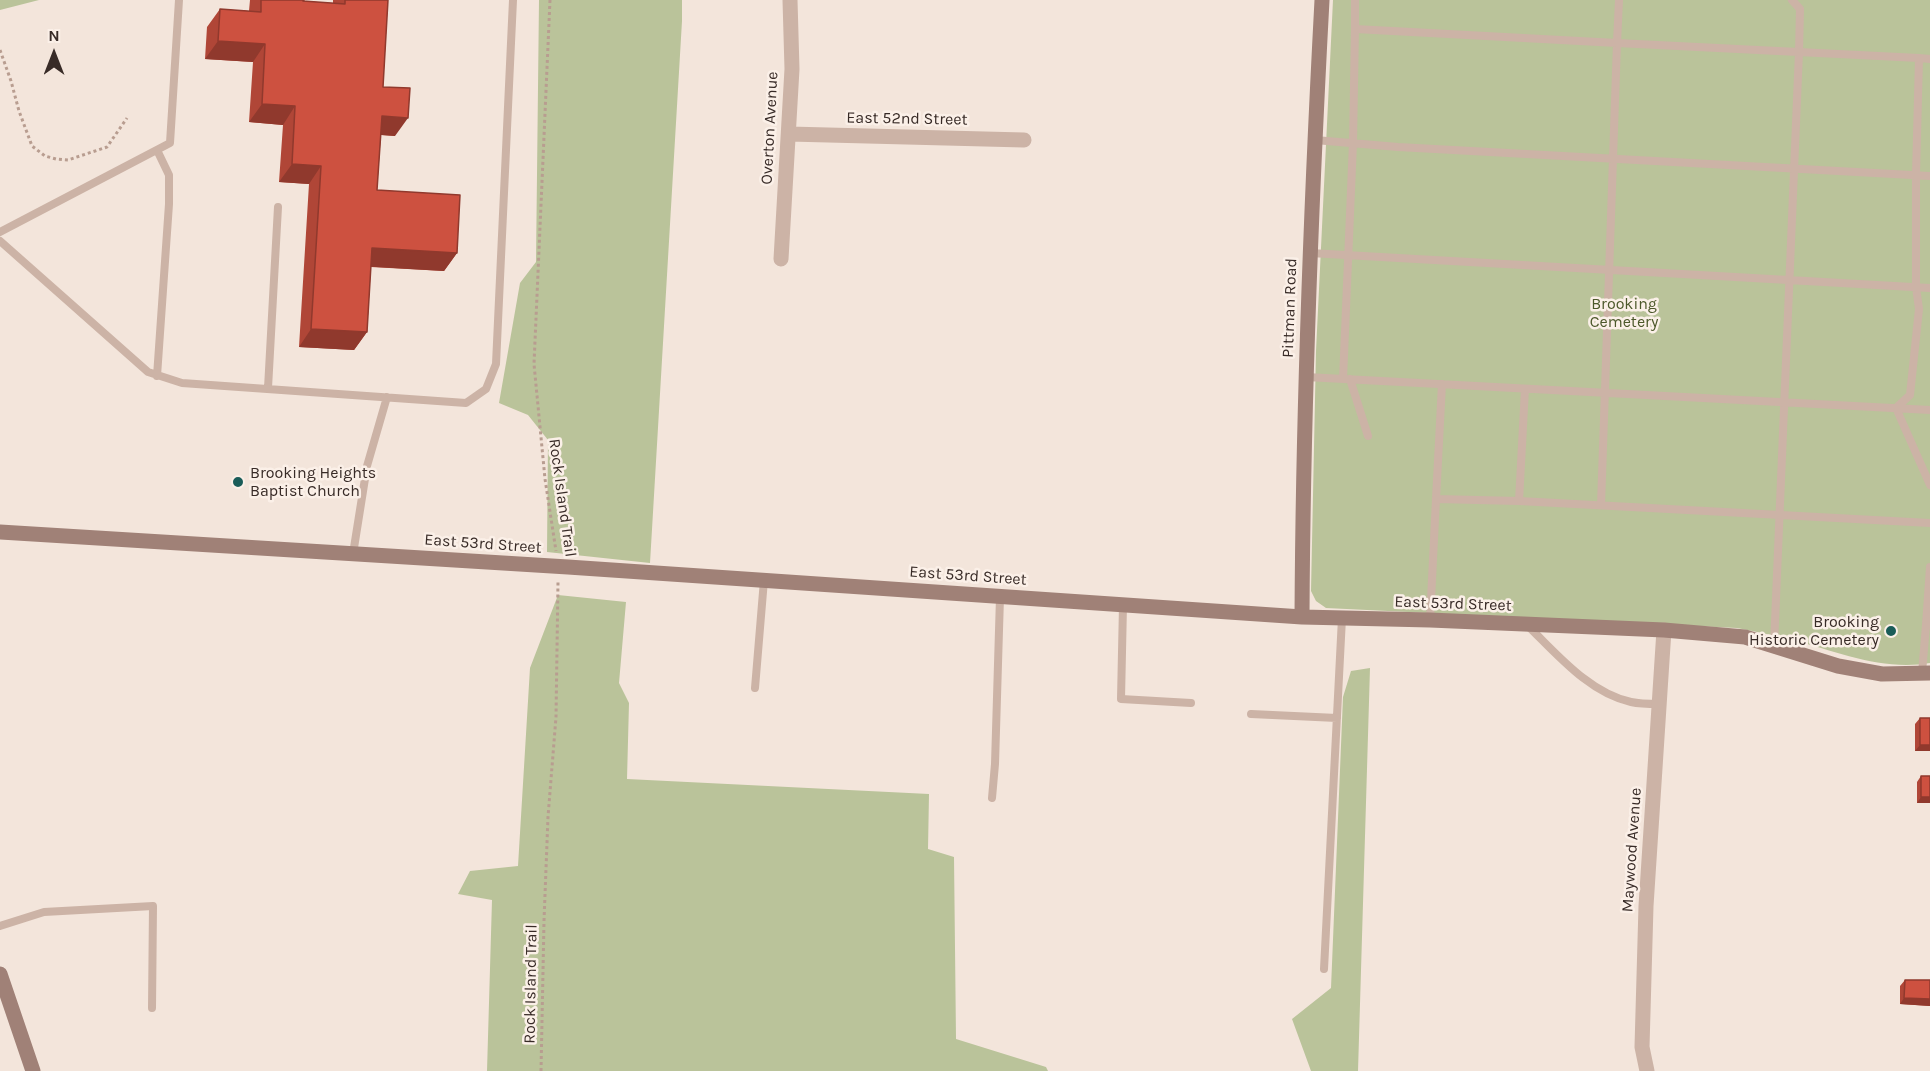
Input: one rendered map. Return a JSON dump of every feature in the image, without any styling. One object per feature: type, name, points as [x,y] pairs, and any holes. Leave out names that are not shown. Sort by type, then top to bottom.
[{"type":"street","name":"Overton Avenue","points":[[781,259],[792,69],[790,0]]},
{"type":"street","name":"Pittman Road","points":[[1302,617],[1303,480],[1310,254],[1323,0]]},
{"type":"street","name":"East 52nd Street","points":[[789,134],[1024,140]]},
{"type":"street","name":"East 53rd Street","points":[[0,532],[764,580],[1302,617],[1664,630],[1745,637],[1838,666],[1882,674],[1926,673]]},
{"type":"street","name":"Maywood Avenue","points":[[1647,1071],[1642,1047],[1646,906],[1664,630]]},
{"type":"street","points":[[0,974],[33,1071]]},
{"type":"lane","points":[[0,232],[170,143],[179,0]]},
{"type":"lane","points":[[0,241],[148,372],[157,376],[182,383],[466,403],[486,389],[496,364],[513,0]]},
{"type":"lane","points":[[1355,0],[1353,143],[1347,255],[1346,379],[1368,436]]},
{"type":"lane","points":[[1601,505],[1618,0]]},
{"type":"lane","points":[[1774,646],[1799,52],[1800,9],[1792,0]]},
{"type":"lane","points":[[1355,29],[1930,59]]},
{"type":"lane","points":[[1896,408],[1910,395],[1919,309],[1916,287],[1916,175],[1919,58]]},
{"type":"lane","points":[[1315,140],[1409,148],[1930,176]]},
{"type":"lane","points":[[157,150],[169,175],[157,376]]},
{"type":"lane","points":[[268,388],[278,207]]},
{"type":"lane","points":[[1310,254],[1930,288]]},
{"type":"lane","points":[[1306,377],[1930,410]]},
{"type":"lane","points":[[1430,620],[1442,384]]},
{"type":"lane","points":[[1519,501],[1525,389]]},
{"type":"lane","points":[[353,554],[367,466],[387,397]]},
{"type":"lane","points":[[1896,408],[1930,485]]},
{"type":"lane","points":[[1436,499],[1519,501],[1930,523]]},
{"type":"lane","points":[[1926,673],[1930,567]]},
{"type":"lane","points":[[755,688],[764,580]]},
{"type":"lane","points":[[992,798],[1000,597]]},
{"type":"lane","points":[[1123,605],[1121,699],[1191,703]]},
{"type":"lane","points":[[1324,969],[1342,618]]},
{"type":"lane","points":[[1527,624],[1580,675],[1603,690],[1630,702],[1659,704]]},
{"type":"lane","points":[[1251,714],[1337,718]]},
{"type":"lane","points":[[0,926],[44,912],[153,906],[152,1008]]},
{"type":"path","name":"Rock Island Trail","points":[[541,1071],[545,898],[556,717],[559,567],[546,479],[534,364],[550,0]]},
{"type":"path","points":[[0,50],[32,146],[45,156],[68,159],[107,147],[127,118]]},
{"type":"green space","points":[[0,0],[39,0],[0,10]]},
{"type":"green space","points":[[539,0],[682,0],[650,563],[547,552],[548,440],[528,415],[499,403],[520,283],[536,262]]},
{"type":"green space","name":"Brooking Cemetery","points":[[1333,0],[1930,0],[1930,663],[1912,665],[1860,659],[1786,638],[1737,628],[1326,608],[1316,601],[1311,591],[1316,351]]},
{"type":"green space","points":[[558,595],[626,602],[619,683],[629,703],[627,779],[929,794],[928,849],[954,857],[956,1039],[1046,1067],[1048,1071],[487,1071],[492,900],[458,894],[470,871],[518,866],[530,668]]},
{"type":"green space","points":[[1370,668],[1358,1071],[1311,1071],[1292,1019],[1331,988],[1343,697],[1351,671]]},
{"type":"building","points":[[261,0],[304,0],[345,4],[345,0],[388,0],[383,87],[410,88],[408,118],[382,116],[377,190],[460,195],[457,253],[372,248],[367,332],[311,329],[321,166],[292,164],[295,106],[262,104],[265,44],[218,41],[220,9],[261,12]]},
{"type":"building","points":[[1920,718],[1930,718],[1930,745],[1920,745]]},
{"type":"building","points":[[1921,776],[1930,776],[1930,797],[1921,797]]},
{"type":"building","points":[[1905,980],[1930,980],[1930,999],[1904,998]]},
{"type":"place","name":"Brooking Heights Baptist Church","points":[[238,482]]},
{"type":"place","name":"Brooking Historic Cemetery","points":[[1891,631]]}]
